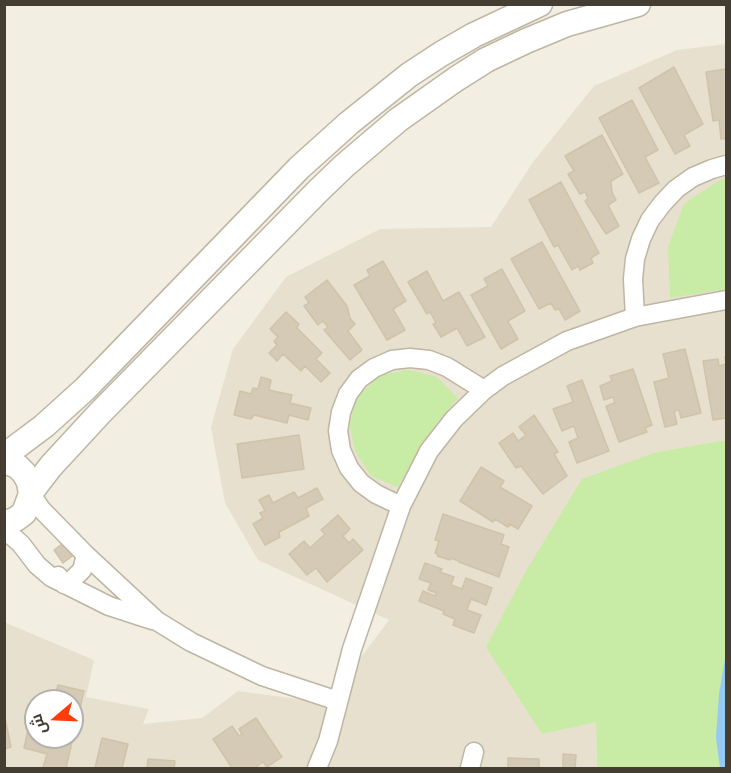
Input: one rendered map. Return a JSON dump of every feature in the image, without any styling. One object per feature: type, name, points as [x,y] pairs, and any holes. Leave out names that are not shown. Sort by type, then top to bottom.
[{"type":"street","points":[[4,456],[44,426],[85,389],[299,168],[349,123],[409,75],[441,54],[540,4]]},
{"type":"street","points":[[4,524],[24,513],[31,493],[51,466],[99,414],[318,191],[398,120],[466,73],[526,41],[567,24],[638,4]]},
{"type":"street","points":[[635,317],[633,279],[635,259],[650,220],[676,189],[702,173],[726,165]]},
{"type":"street","points":[[317,768],[328,741],[356,638],[401,506],[419,469],[441,434],[484,390],[524,363],[560,344],[635,317],[726,300]]},
{"type":"street","points":[[401,506],[376,494],[361,483],[349,468],[341,450],[338,431],[341,412],[348,394],[359,379],[374,368],[392,360],[411,358],[429,360],[484,390]]},
{"type":"street","points":[[4,461],[17,466],[24,473],[31,493],[41,509],[86,555],[157,621],[200,646],[262,676],[338,700]]},
{"type":"street","points":[[4,529],[21,544],[42,570],[64,584],[109,606],[157,621]]},
{"type":"street","points":[[64,584],[77,577],[85,563],[86,555]]},
{"type":"shaded area","points":[[726,44],[726,440],[657,452],[596,722],[597,768],[5,768],[4,622],[94,660],[86,697],[149,709],[143,724],[202,718],[238,691],[327,703],[389,620],[258,560],[225,503],[211,427],[233,349],[286,277],[380,229],[491,227],[533,162],[594,86],[677,50]]},
{"type":"green space","points":[[726,178],[726,289],[670,298],[668,247],[684,204]]},
{"type":"green space","points":[[409,370],[437,377],[458,398],[433,428],[398,487],[371,476],[355,451],[349,424],[357,397],[381,375]]},
{"type":"green space","points":[[726,440],[726,768],[597,768],[596,722],[542,734],[486,647],[526,571],[582,479],[657,452]]},
{"type":"water","points":[[726,653],[726,768],[720,768],[716,738],[719,694]]},
{"type":"building","points":[[674,67],[703,124],[684,135],[690,146],[675,154],[639,88]]},
{"type":"building","points":[[726,69],[726,138],[721,139],[719,120],[713,121],[706,72]]},
{"type":"building","points":[[632,100],[658,150],[645,157],[659,183],[639,193],[599,118]]},
{"type":"building","points":[[602,135],[623,174],[611,181],[612,192],[616,200],[608,205],[619,226],[606,234],[585,201],[588,198],[585,192],[580,194],[568,174],[574,171],[565,156]]},
{"type":"building","points":[[561,182],[599,253],[591,258],[593,263],[580,270],[578,266],[572,270],[558,245],[554,247],[529,200]]},
{"type":"building","points":[[542,242],[580,311],[565,320],[559,309],[555,310],[551,303],[539,309],[511,259]]},
{"type":"building","points":[[383,261],[406,301],[393,309],[405,330],[387,340],[354,285],[370,276],[367,270]]},
{"type":"building","points":[[502,269],[525,311],[508,321],[518,339],[501,349],[471,295],[488,286],[484,279]]},
{"type":"building","points":[[427,271],[443,301],[459,292],[485,337],[467,346],[457,328],[441,337],[433,324],[436,323],[430,312],[427,314],[408,282]]},
{"type":"building","points":[[327,280],[347,306],[350,318],[355,324],[348,331],[362,350],[350,360],[324,330],[328,327],[323,321],[318,325],[304,306],[309,303],[305,297]]},
{"type":"building","points":[[286,312],[299,324],[297,328],[322,353],[316,359],[330,373],[321,382],[305,366],[301,371],[283,354],[277,361],[269,353],[277,345],[274,341],[278,337],[270,329]]},
{"type":"building","points":[[685,349],[701,413],[681,418],[679,410],[674,411],[677,424],[665,427],[654,382],[669,378],[663,354]]},
{"type":"building","points":[[718,359],[719,366],[726,364],[726,418],[713,420],[703,361]]},
{"type":"building","points":[[633,369],[652,425],[645,428],[647,432],[619,442],[606,406],[615,403],[613,397],[604,400],[600,386],[612,381],[610,376]]},
{"type":"building","points":[[261,377],[271,380],[269,390],[292,395],[290,403],[311,408],[308,420],[289,415],[287,423],[254,415],[251,419],[234,415],[240,391],[251,394],[253,388],[258,389]]},
{"type":"building","points":[[582,380],[609,451],[577,463],[569,442],[578,438],[574,426],[562,431],[553,409],[573,402],[567,386]]},
{"type":"building","points":[[534,415],[558,452],[554,454],[567,476],[543,494],[521,466],[516,468],[499,443],[513,433],[518,441],[526,435],[519,427]]},
{"type":"building","points":[[299,435],[304,469],[242,478],[237,444]]},
{"type":"building","points":[[481,467],[504,481],[500,487],[532,506],[518,529],[510,524],[508,527],[495,519],[493,522],[460,501]]},
{"type":"building","points":[[317,488],[323,499],[306,508],[309,516],[279,532],[280,537],[265,545],[253,524],[263,518],[260,513],[265,511],[259,500],[269,495],[273,503],[294,492],[298,498]]},
{"type":"building","points":[[443,514],[504,535],[501,544],[509,547],[499,577],[459,561],[437,556],[438,554],[435,553],[439,541],[435,540]]},
{"type":"building","points":[[338,515],[350,529],[343,536],[349,543],[353,539],[363,550],[327,582],[316,568],[307,575],[289,554],[304,541],[310,548],[325,534],[321,530]]},
{"type":"building","points":[[66,541],[75,554],[63,563],[54,550]]},
{"type":"building","points":[[425,563],[442,569],[440,572],[454,577],[451,585],[462,589],[466,578],[492,588],[486,605],[471,599],[467,610],[481,615],[474,633],[453,625],[455,619],[443,614],[444,611],[419,601],[423,591],[435,596],[437,593],[428,590],[431,583],[419,579]]},
{"type":"building","points":[[58,685],[75,689],[57,689]]},
{"type":"building","points":[[4,713],[11,747],[4,749]]},
{"type":"building","points":[[256,718],[282,757],[267,767],[263,762],[257,768],[232,768],[213,739],[232,726],[239,736],[242,734],[239,729]]},
{"type":"building","points":[[102,738],[128,744],[122,768],[95,768]]},
{"type":"building","points":[[28,749],[70,749],[66,768],[43,768],[47,754]]},
{"type":"building","points":[[563,754],[576,755],[575,768],[563,768]]},
{"type":"building","points":[[508,758],[539,759],[539,768],[508,768]]},
{"type":"building","points":[[148,759],[175,761],[174,768],[147,768]]}]
